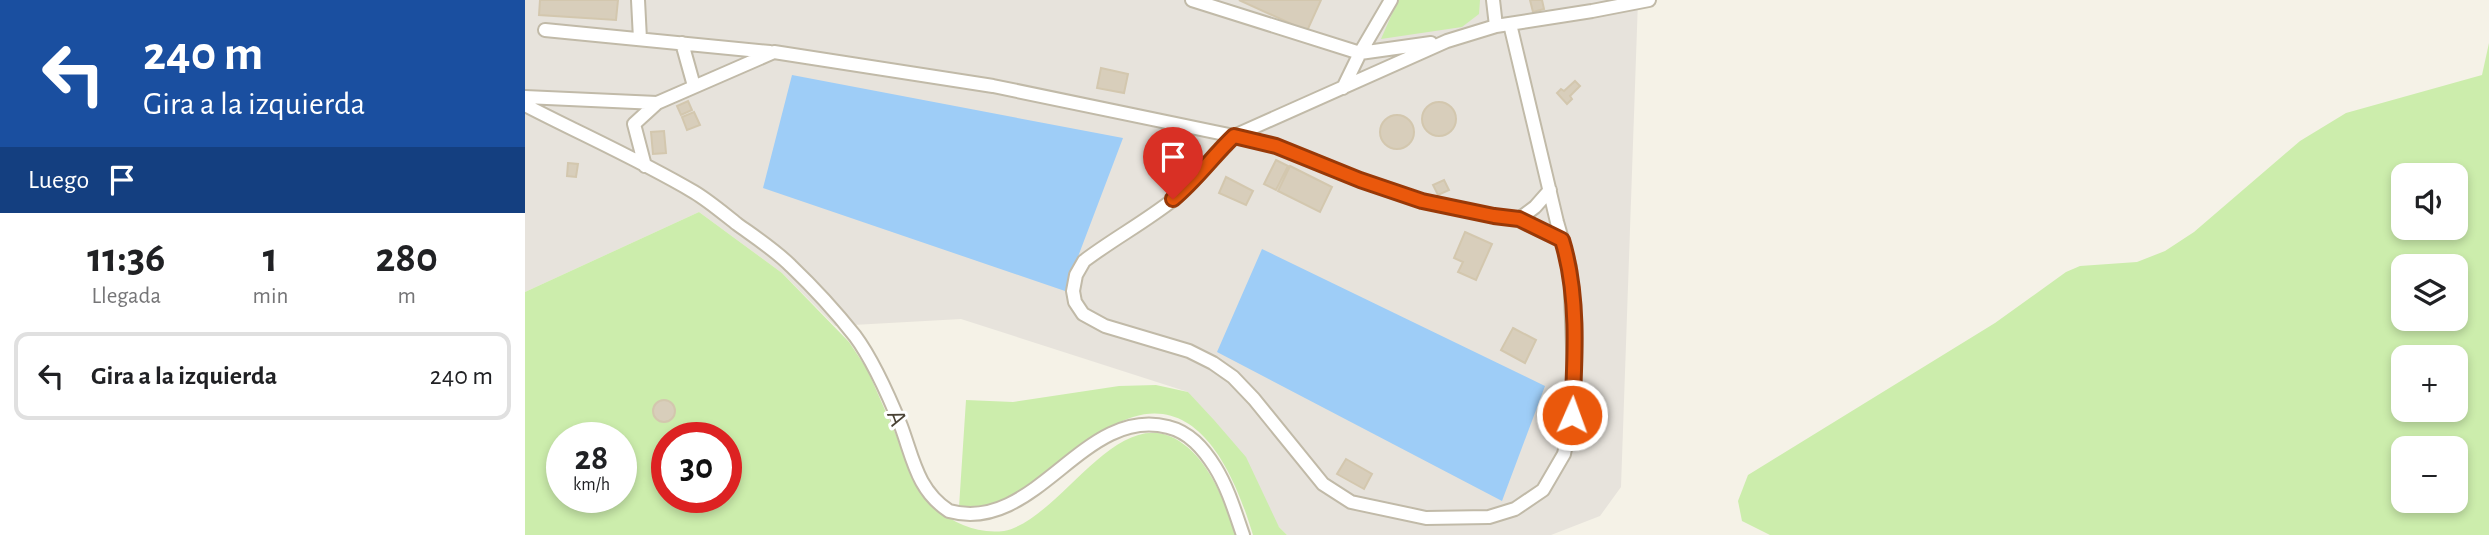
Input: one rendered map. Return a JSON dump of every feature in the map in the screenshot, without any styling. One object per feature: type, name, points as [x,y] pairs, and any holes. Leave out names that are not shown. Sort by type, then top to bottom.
[{"type":"street","points":[[638,0],[641,39]]},
{"type":"street","points":[[1192,0],[1206,2],[1360,53],[1447,41]]},
{"type":"street","points":[[1343,88],[1391,0]]},
{"type":"street","points":[[1493,0],[1496,26]]},
{"type":"street","points":[[1510,24],[1570,267],[1574,361],[1572,415],[1564,454],[1543,490],[1515,509],[1489,517],[1426,518],[1351,502],[1323,484],[1233,377],[1189,351],[1098,323],[1083,314],[1075,302],[1073,291],[1076,275],[1084,261],[1173,199],[1195,180],[1234,136],[1447,41],[1496,26],[1591,6],[1649,0]]},
{"type":"street","points":[[545,30],[774,52],[993,86],[1276,146],[1360,180],[1422,201],[1519,219],[1562,240]]},
{"type":"street","points":[[682,43],[694,86]]},
{"type":"street","points":[[645,166],[634,124],[656,103],[774,52]]},
{"type":"street","points":[[525,97],[656,103]]},
{"type":"street","name":"A","points":[[525,105],[696,193],[790,264],[856,337],[892,403],[912,464],[927,489],[939,504],[959,517],[993,523]]},
{"type":"street","points":[[1519,219],[1550,191]]},
{"type":"street","points":[[1029,508],[1114,436],[1145,424],[1156,424],[1188,435],[1198,445],[1215,467],[1243,535]]},
{"type":"shaded area","points":[[525,0],[1638,0],[1621,487],[1600,516],[1551,535],[1287,535],[1188,392],[961,319],[835,326],[782,273],[699,212],[525,292]]},
{"type":"green space","points":[[1398,0],[1480,0],[1479,14],[1462,27],[1381,39]]},
{"type":"green space","points":[[2489,43],[2489,535],[1770,535],[1742,521],[1738,501],[1748,475],[1995,323],[2066,272],[2080,266],[2137,262],[2165,251],[2194,232],[2300,141],[2346,113],[2482,75]]},
{"type":"green space","points":[[699,212],[782,273],[849,342],[867,369],[921,492],[947,516],[979,530],[1004,531],[1025,523],[1108,451],[1130,438],[1152,433],[1174,438],[1196,456],[1213,480],[1236,535],[525,535],[525,292]]},
{"type":"green space","points":[[1156,385],[1188,392],[1214,420],[1246,457],[1279,527],[1287,535],[1253,535],[1245,509],[1221,459],[1205,438],[1186,422],[1164,414],[1138,416],[1109,428],[1084,446],[1039,489],[1014,508],[994,513],[959,507],[966,400],[1013,402],[1119,386]]},
{"type":"water","points":[[792,75],[1123,138],[1065,291],[763,188]]},
{"type":"water","points":[[1262,249],[1545,386],[1502,501],[1217,352]]},
{"type":"building","points":[[540,0],[618,0],[616,20],[539,15]]},
{"type":"building","points":[[1239,0],[1321,0],[1307,31]]},
{"type":"building","points":[[1530,0],[1542,0],[1544,9],[1533,12]]},
{"type":"building","points":[[1101,68],[1128,74],[1124,93],[1097,88]]},
{"type":"building","points":[[1575,81],[1580,86],[1570,96],[1572,99],[1567,104],[1557,93],[1561,89],[1564,91]]},
{"type":"building","points":[[688,101],[692,110],[681,115],[677,106]]},
{"type":"building","points":[[1439,102],[1451,107],[1456,119],[1451,131],[1439,136],[1427,131],[1422,119],[1427,107]]},
{"type":"building","points":[[694,112],[700,125],[687,130],[682,117]]},
{"type":"building","points":[[1397,115],[1409,120],[1414,132],[1409,144],[1397,149],[1385,144],[1380,132],[1385,120]]},
{"type":"building","points":[[664,131],[666,153],[653,154],[651,132]]},
{"type":"building","points":[[1276,160],[1288,166],[1276,190],[1264,184]]},
{"type":"building","points":[[568,163],[578,164],[576,177],[567,176]]},
{"type":"building","points":[[1290,166],[1332,187],[1320,212],[1278,191]]},
{"type":"building","points":[[1226,177],[1253,191],[1246,205],[1219,193]]},
{"type":"building","points":[[1444,180],[1449,190],[1438,195],[1433,185]]},
{"type":"building","points":[[1465,232],[1492,244],[1476,280],[1458,272],[1463,262],[1454,258]]},
{"type":"building","points":[[1513,328],[1536,340],[1525,363],[1501,350]]},
{"type":"building","points":[[664,400],[672,403],[672,419],[664,422],[656,419],[653,411],[656,403]]},
{"type":"building","points":[[1346,459],[1372,474],[1364,489],[1337,474]]},
{"type":"route","points":[[1173,199],[1195,180],[1234,136],[1276,146],[1360,180],[1422,201],[1519,219],[1539,227],[1562,240],[1570,267],[1574,374],[1572,415]]}]
